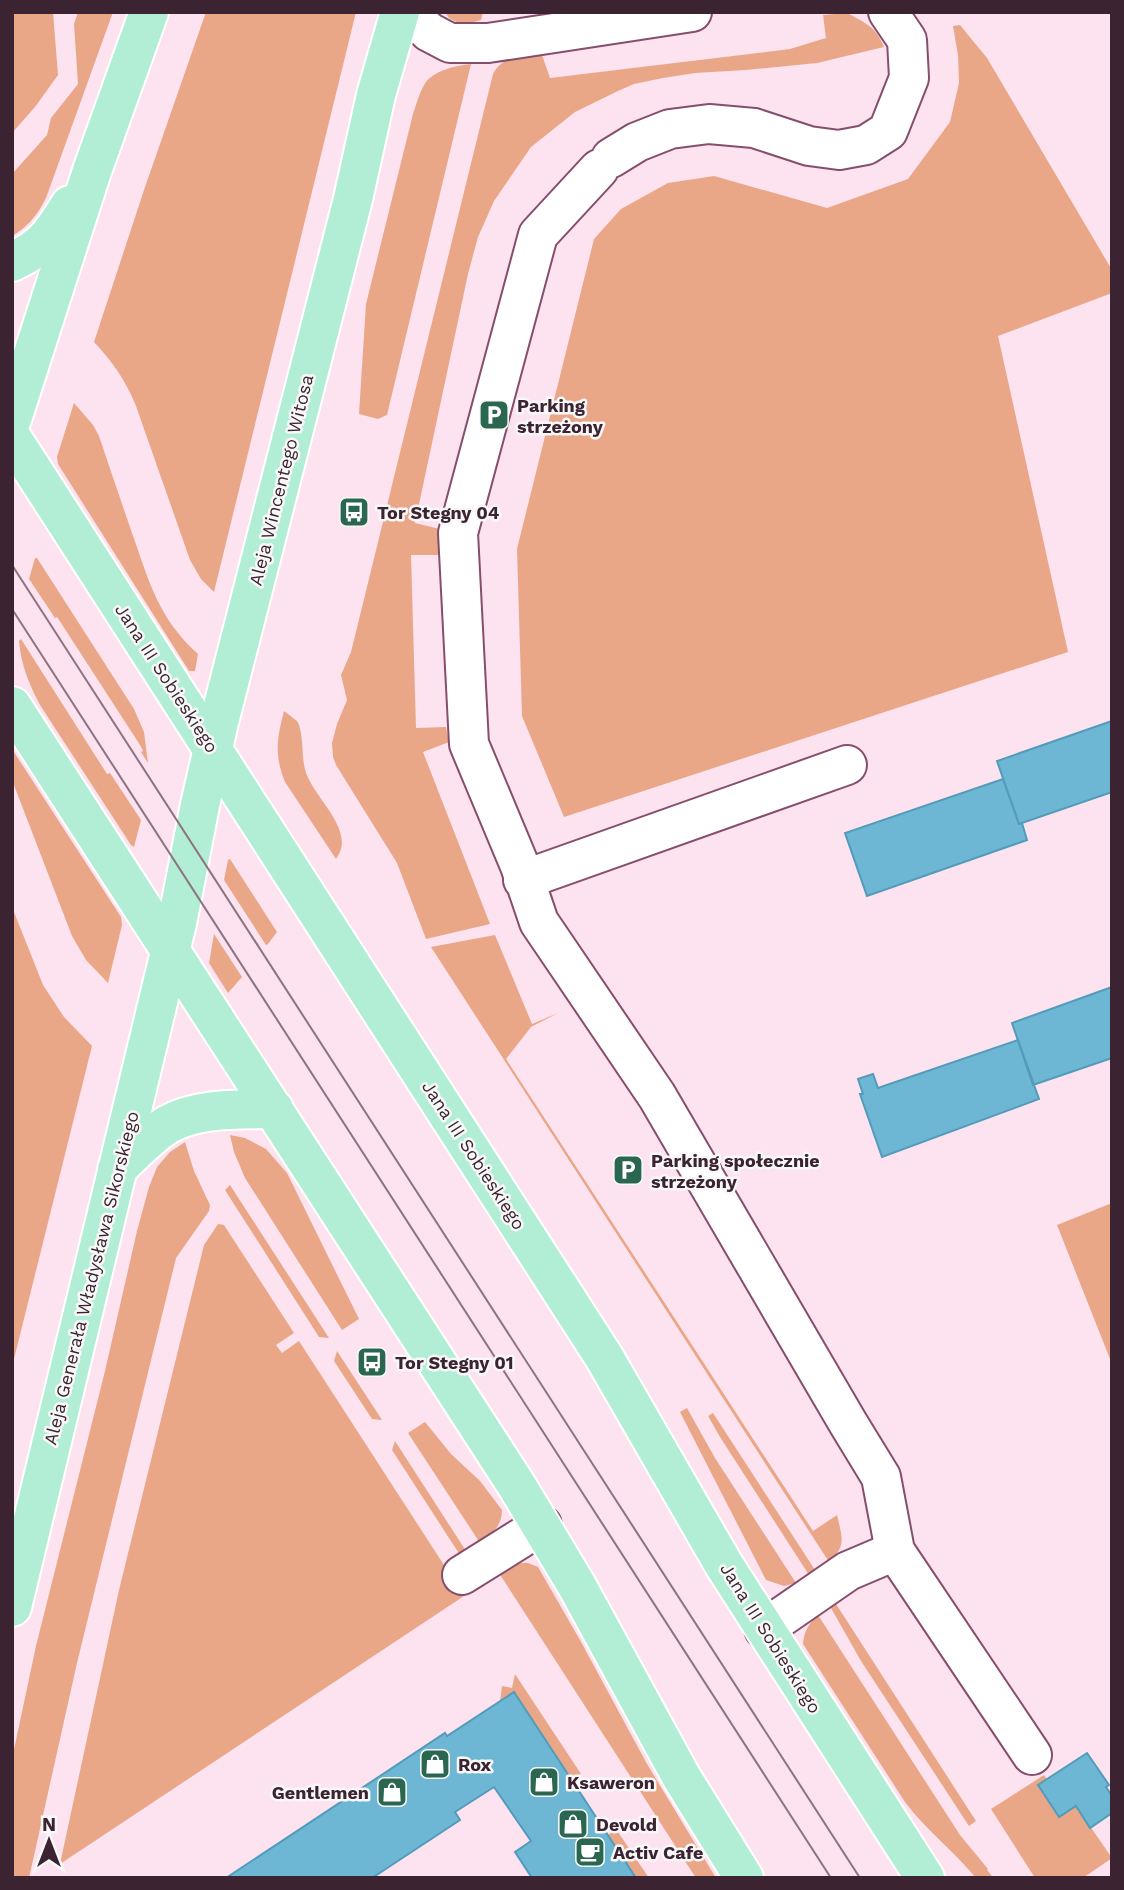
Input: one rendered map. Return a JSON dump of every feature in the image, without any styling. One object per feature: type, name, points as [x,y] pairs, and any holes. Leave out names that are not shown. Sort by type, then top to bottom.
[{"type":"main road","points":[[12,419],[92,171],[149,12]]},
{"type":"main road","name":"Aleja Wincentego Witosa","points":[[170,949],[212,750],[353,199],[376,95],[400,12]]},
{"type":"main road","points":[[12,262],[35,250],[50,237],[92,171]]},
{"type":"main road","name":"Jana III Sobieskiego","points":[[12,439],[604,1357],[724,1565],[925,1878]]},
{"type":"main road","points":[[12,706],[542,1525],[670,1757],[744,1878]]},
{"type":"main road","name":"Aleja Generała Władysława Sikorskiego","points":[[12,1607],[170,949]]},
{"type":"main road","points":[[117,1169],[160,1129],[178,1120],[204,1112],[274,1109]]},
{"type":"street","points":[[412,12],[429,32],[450,43],[488,43],[692,12]]},
{"type":"street","points":[[888,12],[907,40],[909,78],[888,131],[866,145],[839,150],[809,146],[754,128],[709,124],[670,129],[637,142],[605,163],[538,235],[458,533],[469,744],[520,866],[539,922],[657,1096],[881,1477],[895,1551],[1032,1755]]},
{"type":"street","points":[[523,880],[847,765]]},
{"type":"street","points":[[462,1576],[542,1525]]},
{"type":"street","points":[[764,1629],[848,1571],[895,1551]]},
{"type":"shaded area","points":[[12,12],[53,12],[58,75],[12,133]]},
{"type":"shaded area","points":[[78,12],[113,12],[46,198],[32,220],[12,236],[12,174],[47,135],[51,118],[78,84],[74,24]]},
{"type":"shaded area","points":[[206,12],[356,12],[214,592],[201,579],[190,560],[132,397],[107,356],[94,342]]},
{"type":"shaded area","points":[[445,12],[483,12],[481,20],[462,25],[449,18]]},
{"type":"shaded area","points":[[847,13],[870,26],[884,47],[817,63],[695,73],[634,84],[575,112],[531,147],[494,201],[478,237],[468,274],[415,523],[444,530],[442,555],[411,555],[416,728],[446,727],[449,742],[423,752],[490,924],[426,939],[397,863],[336,765],[332,743],[347,700],[341,675],[351,652],[493,74],[507,60],[541,52],[550,78],[790,49],[826,38],[823,15]]},
{"type":"shaded area","points":[[960,25],[987,58],[1112,270],[1112,293],[998,336],[1068,652],[564,817],[522,716],[517,549],[594,239],[621,209],[668,183],[714,176],[827,208],[908,179],[950,122],[959,83],[953,26]]},
{"type":"shaded area","points":[[471,64],[387,415],[378,419],[359,414],[366,304],[413,114],[428,80],[445,70]]},
{"type":"shaded area","points":[[74,403],[99,436],[156,598],[173,627],[198,654],[195,671],[189,671],[58,464],[57,457]]},
{"type":"shaded area","points":[[35,558],[134,709],[144,732],[148,763],[140,745],[57,617],[55,618],[29,579]]},
{"type":"shaded area","points":[[21,639],[107,774],[110,773],[141,820],[134,847],[40,705],[24,666],[19,641]]},
{"type":"shaded area","points":[[284,711],[299,725],[306,773],[333,816],[342,838],[336,859],[285,782],[279,763],[278,746]]},
{"type":"shaded area","points":[[12,749],[121,917],[122,925],[108,983],[86,960],[72,936],[12,780]]},
{"type":"shaded area","points":[[230,859],[277,932],[266,945],[224,880]]},
{"type":"shaded area","points":[[12,907],[43,985],[64,1017],[92,1046],[12,1367]]},
{"type":"shaded area","points":[[214,934],[242,977],[228,993],[209,963]]},
{"type":"shaded area","points":[[495,935],[532,1024],[558,1013],[531,1027],[506,1059],[813,1531],[837,1515],[842,1541],[839,1551],[829,1562],[431,947]]},
{"type":"shaded area","points":[[230,1135],[245,1138],[266,1149],[287,1173],[359,1319],[342,1330],[245,1178]]},
{"type":"shaded area","points":[[185,1142],[194,1171],[210,1205],[209,1211],[176,1258],[77,1663],[29,1878],[12,1878],[12,1759],[36,1646],[149,1187],[157,1167],[170,1152]]},
{"type":"shaded area","points":[[230,1185],[329,1338],[319,1337],[225,1190]]},
{"type":"shaded area","points":[[1112,1203],[1112,1364],[1057,1225]]},
{"type":"shaded area","points":[[218,1224],[224,1225],[294,1333],[276,1345],[282,1353],[299,1341],[464,1596],[60,1864],[119,1590],[204,1245]]},
{"type":"shaded area","points":[[337,1351],[382,1420],[372,1419],[334,1361]]},
{"type":"shaded area","points":[[687,1408],[715,1458],[796,1583],[784,1586],[766,1580],[680,1412]]},
{"type":"shaded area","points":[[713,1413],[815,1570],[809,1575],[720,1437],[708,1416]]},
{"type":"shaded area","points":[[425,1422],[451,1454],[480,1481],[502,1510],[498,1525],[480,1543],[408,1433]]},
{"type":"shaded area","points":[[395,1441],[466,1551],[460,1555],[392,1450]]},
{"type":"shaded area","points":[[522,1563],[538,1567],[647,1764],[716,1878],[696,1878],[499,1573]]},
{"type":"shaded area","points":[[836,1604],[976,1821],[969,1826],[861,1661],[831,1608]]},
{"type":"shaded area","points":[[818,1615],[960,1835],[988,1869],[992,1876],[990,1878],[976,1878],[905,1802],[803,1644],[807,1628]]},
{"type":"shaded area","points":[[515,1674],[581,1774],[572,1780],[514,1692],[500,1701],[502,1686],[512,1688]]},
{"type":"shaded area","points":[[1044,1775],[1047,1779],[1038,1786],[1058,1817],[1076,1806],[1112,1858],[1083,1878],[1035,1878],[991,1809]]},
{"type":"shaded area","points":[[616,1829],[649,1878],[636,1878],[608,1835]]},
{"type":"building","points":[[1112,721],[1112,792],[1019,824],[997,761]]},
{"type":"building","points":[[1003,779],[1027,840],[867,896],[845,833]]},
{"type":"building","points":[[1112,987],[1112,1058],[1033,1085],[1012,1023]]},
{"type":"building","points":[[1018,1040],[1039,1099],[882,1157],[860,1094],[863,1094],[858,1079],[873,1074],[878,1088]]},
{"type":"building","points":[[514,1692],[636,1878],[532,1878],[515,1852],[531,1841],[494,1787],[455,1812],[460,1820],[372,1878],[226,1878],[445,1733],[447,1736]]},
{"type":"building","points":[[1087,1753],[1109,1785],[1106,1787],[1112,1796],[1112,1813],[1090,1828],[1076,1806],[1059,1817],[1038,1785]]},
{"type":"tram line","points":[[12,565],[860,1878]]},
{"type":"tram line","points":[[12,609],[831,1878]]},
{"type":"place","name":"Parking strzeżony","points":[[494,415]]},
{"type":"place","name":"Tor Stegny 04","points":[[354,512]]},
{"type":"place","name":"Parking społecznie strzeżony","points":[[628,1170]]},
{"type":"place","name":"Tor Stegny 01","points":[[372,1362]]},
{"type":"place","name":"Rox","points":[[435,1764]]},
{"type":"place","name":"Ksaweron","points":[[544,1782]]},
{"type":"place","name":"Gentlemen","points":[[392,1792]]},
{"type":"place","name":"Devold","points":[[573,1824]]},
{"type":"place","name":"Activ Cafe","points":[[590,1852]]}]
